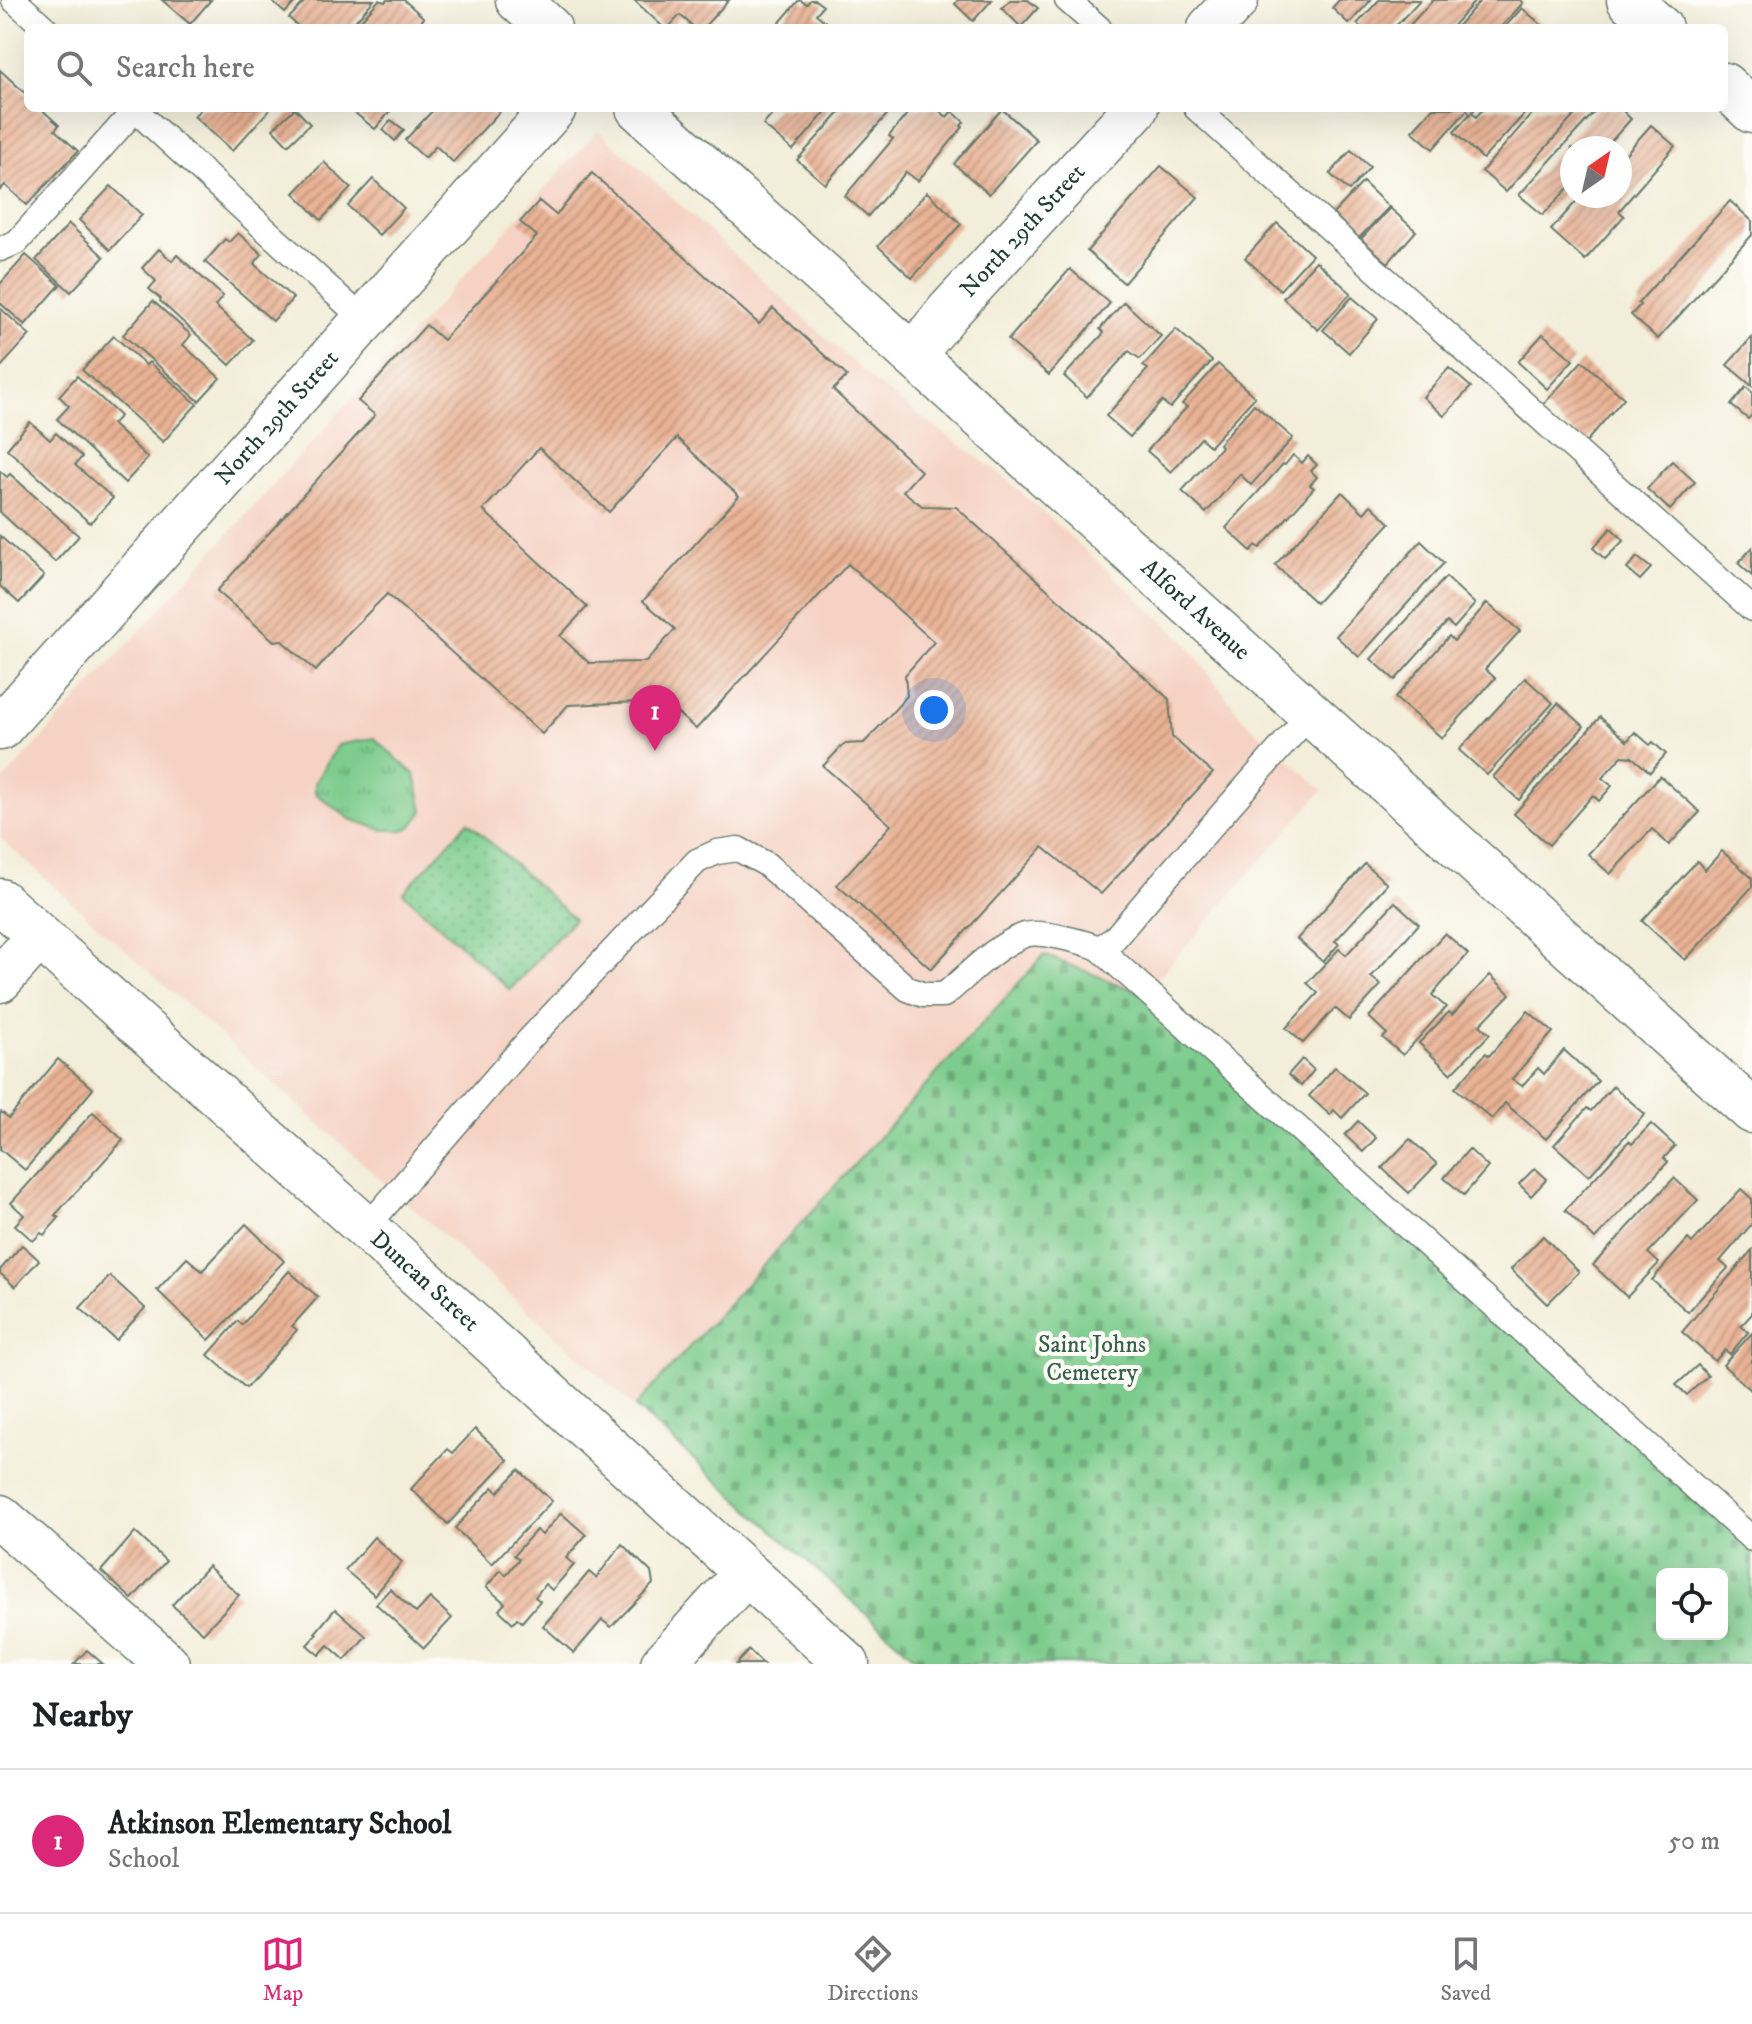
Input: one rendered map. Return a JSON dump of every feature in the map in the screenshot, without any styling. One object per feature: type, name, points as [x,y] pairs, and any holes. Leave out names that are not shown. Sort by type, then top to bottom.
[{"type":"street","points":[[518,0],[545,24]]},
{"type":"street","points":[[1214,24],[1236,0]]},
{"type":"street","points":[[1629,0],[1656,24]]},
{"type":"street","points":[[1728,89],[1752,111]]},
{"type":"street","name":"North 29th Street","points":[[0,728],[550,112]]},
{"type":"street","name":"Alford Avenue","points":[[642,112],[1752,1111]]},
{"type":"street","name":"North 29th Street","points":[[913,355],[948,312],[1132,112]]},
{"type":"street","name":"Duncan Street","points":[[0,901],[847,1664]]},
{"type":"street","points":[[0,980],[39,936]]},
{"type":"street","points":[[0,1517],[167,1664]]},
{"type":"street","points":[[663,1664],[746,1573]]},
{"type":"lane","points":[[14,0],[41,24]]},
{"type":"lane","points":[[1067,0],[1094,24]]},
{"type":"lane","points":[[0,249],[17,242],[131,112]]},
{"type":"lane","points":[[137,112],[364,320]]},
{"type":"lane","points":[[1200,112],[1752,609]]},
{"type":"lane","points":[[1099,948],[1114,939],[1311,713]]},
{"type":"lane","points":[[366,1228],[527,1042],[697,861],[717,852],[738,849],[766,864],[908,989],[924,995],[944,995],[997,951],[1028,934],[1077,939],[1099,948],[1752,1539]]},
{"type":"shaded area","points":[[598,130],[880,387],[1002,475],[1183,639],[1242,718],[1323,790],[1144,994],[1044,955],[635,1407],[0,838],[0,784]]},
{"type":"green space","points":[[374,738],[415,775],[423,811],[412,826],[404,830],[383,830],[350,819],[315,793],[315,782],[338,745]]},
{"type":"green space","points":[[468,822],[574,919],[510,990],[403,893]]},
{"type":"green space","name":"Saint Johns Cemetery","points":[[1044,955],[1144,994],[1752,1548],[1752,1664],[922,1664],[635,1407]]},
{"type":"building","points":[[162,0],[211,0],[190,24]]},
{"type":"building","points":[[270,0],[297,0],[285,13]]},
{"type":"building","points":[[306,0],[374,0],[353,24],[296,24],[289,18]]},
{"type":"building","points":[[379,0],[404,0],[424,18],[419,24],[358,24]]},
{"type":"building","points":[[634,0],[729,0],[707,24],[690,24],[680,15],[672,24],[660,24]]},
{"type":"building","points":[[799,0],[807,4],[815,0],[823,6],[816,14],[828,24],[778,24]]},
{"type":"building","points":[[958,0],[992,0],[973,21],[955,4]]},
{"type":"building","points":[[1010,0],[1028,0],[1038,8],[1024,24],[1018,24],[1002,8]]},
{"type":"building","points":[[1339,0],[1371,0],[1349,24],[1332,8]]},
{"type":"building","points":[[1379,0],[1420,0],[1398,24],[1357,24]]},
{"type":"building","points":[[1433,0],[1476,0],[1455,24],[1411,24]]},
{"type":"building","points":[[1481,0],[1520,0],[1523,3],[1504,24],[1460,24]]},
{"type":"building","points":[[1522,8],[1540,24],[1508,24]]},
{"type":"building","points":[[0,70],[24,92],[24,112],[44,112],[59,125],[55,130],[78,151],[27,205],[5,185],[0,190]]},
{"type":"building","points":[[198,112],[267,112],[232,151],[194,116]]},
{"type":"building","points":[[291,112],[299,112],[310,124],[288,145],[273,129]]},
{"type":"building","points":[[356,112],[390,112],[375,129]]},
{"type":"building","points":[[431,112],[499,112],[453,162],[436,146],[425,158],[405,140]]},
{"type":"building","points":[[774,112],[826,112],[793,150],[763,125]]},
{"type":"building","points":[[840,112],[889,112],[825,184],[797,160]]},
{"type":"building","points":[[909,112],[941,112],[947,117],[953,112],[964,122],[918,181],[906,172],[868,216],[845,196],[893,139],[889,136]]},
{"type":"building","points":[[999,112],[1005,112],[1037,140],[989,194],[954,164]]},
{"type":"building","points":[[1429,112],[1465,112],[1433,149],[1412,131]]},
{"type":"building","points":[[1468,112],[1472,112],[1476,117],[1480,112],[1526,112],[1483,159],[1454,132]]},
{"type":"building","points":[[1534,112],[1577,112],[1506,192],[1482,171]]},
{"type":"building","points":[[1594,112],[1624,112],[1631,119],[1616,136],[1573,136]]},
{"type":"building","points":[[391,120],[404,130],[395,141],[383,130]]},
{"type":"building","points":[[1651,125],[1675,146],[1632,196],[1632,146]]},
{"type":"building","points":[[1351,150],[1370,167],[1349,191],[1330,174]]},
{"type":"building","points":[[1560,150],[1560,197],[1543,215],[1519,195]]},
{"type":"building","points":[[324,162],[351,188],[321,220],[294,193]]},
{"type":"building","points":[[1161,166],[1198,197],[1124,283],[1087,251]]},
{"type":"building","points":[[592,173],[759,324],[773,308],[847,376],[833,390],[921,471],[903,491],[922,506],[956,507],[1169,699],[1172,737],[1213,773],[1101,894],[1043,847],[931,969],[837,885],[891,825],[823,766],[844,744],[864,743],[890,715],[907,696],[905,675],[934,642],[848,564],[696,729],[663,701],[568,705],[542,734],[387,594],[316,671],[281,640],[274,641],[217,591],[375,415],[358,401],[426,325],[443,340],[537,236],[520,222],[539,201],[556,215]],"holes":[[[677,438],[739,496],[643,601],[675,629],[646,662],[589,663],[560,636],[587,607],[483,510],[539,448],[609,512]]]},
{"type":"building","points":[[373,179],[404,208],[379,235],[348,206]]},
{"type":"building","points":[[1363,182],[1389,207],[1359,238],[1333,214]]},
{"type":"building","points":[[111,186],[142,215],[110,250],[79,220]]},
{"type":"building","points":[[927,192],[961,224],[912,278],[878,246]]},
{"type":"building","points":[[1730,201],[1752,221],[1752,235],[1658,339],[1631,315],[1640,305],[1638,303]]},
{"type":"building","points":[[1390,208],[1416,231],[1388,263],[1361,239]]},
{"type":"building","points":[[1570,208],[1622,208],[1619,211],[1624,216],[1585,260],[1551,230]]},
{"type":"building","points":[[1277,223],[1312,255],[1280,290],[1245,258]]},
{"type":"building","points":[[69,224],[104,257],[71,292],[36,260]]},
{"type":"building","points":[[238,233],[262,254],[254,264],[293,298],[273,321],[205,262],[225,239],[229,242]]},
{"type":"building","points":[[159,249],[172,261],[177,255],[223,296],[215,306],[253,340],[230,365],[149,289],[156,281],[142,268]]},
{"type":"building","points":[[26,255],[60,285],[25,325],[0,303],[0,284]]},
{"type":"building","points":[[1316,261],[1351,293],[1318,330],[1283,298]]},
{"type":"building","points":[[1070,269],[1110,303],[1049,375],[1008,340]]},
{"type":"building","points":[[1352,297],[1378,319],[1349,353],[1323,330]]},
{"type":"building","points":[[153,301],[191,335],[183,345],[220,378],[199,401],[123,335]]},
{"type":"building","points":[[1124,302],[1161,336],[1140,359],[1129,351],[1087,397],[1064,376],[1104,333],[1100,329]]},
{"type":"building","points":[[0,308],[30,335],[0,368]]},
{"type":"building","points":[[1176,329],[1212,361],[1170,408],[1162,401],[1130,437],[1106,416],[1148,369],[1143,366]]},
{"type":"building","points":[[1543,334],[1573,360],[1547,389],[1518,362]]},
{"type":"building","points":[[114,336],[197,404],[163,442],[82,370]]},
{"type":"building","points":[[1752,337],[1752,386],[1727,365]]},
{"type":"building","points":[[1582,361],[1624,398],[1585,443],[1542,406]]},
{"type":"building","points":[[1218,364],[1255,397],[1210,446],[1201,438],[1171,472],[1147,451],[1187,407],[1182,404]]},
{"type":"building","points":[[1449,368],[1471,387],[1444,416],[1423,397]]},
{"type":"building","points":[[77,376],[120,416],[112,424],[148,458],[125,483],[57,419],[69,406],[59,396]]},
{"type":"building","points":[[1746,387],[1752,392],[1752,415],[1748,419],[1731,405]]},
{"type":"building","points":[[1254,404],[1293,438],[1251,485],[1240,474],[1206,513],[1182,491]]},
{"type":"building","points":[[30,422],[50,440],[56,433],[82,457],[75,465],[113,498],[90,523],[7,449]]},
{"type":"building","points":[[1293,455],[1302,463],[1308,456],[1317,465],[1311,471],[1317,477],[1310,485],[1314,488],[1260,548],[1256,545],[1251,551],[1226,528]]},
{"type":"building","points":[[1672,461],[1695,482],[1670,510],[1647,489]]},
{"type":"building","points":[[0,471],[7,477],[10,474],[79,536],[55,562],[0,512]]},
{"type":"building","points":[[1342,492],[1364,513],[1371,505],[1390,523],[1316,603],[1275,565]]},
{"type":"building","points":[[1611,528],[1624,540],[1605,559],[1593,548]]},
{"type":"building","points":[[0,536],[44,576],[19,603],[0,586]]},
{"type":"building","points":[[1421,541],[1444,563],[1359,657],[1336,636]]},
{"type":"building","points":[[1752,548],[1752,576],[1738,563]]},
{"type":"building","points":[[1637,557],[1651,568],[1640,580],[1627,569]]},
{"type":"building","points":[[1446,577],[1475,604],[1454,628],[1447,622],[1395,680],[1371,659]]},
{"type":"building","points":[[1487,603],[1520,631],[1485,669],[1495,678],[1442,738],[1395,698],[1449,636],[1454,641]]},
{"type":"building","points":[[1525,678],[1553,703],[1487,775],[1459,750]]},
{"type":"building","points":[[1558,703],[1584,726],[1519,800],[1493,777]]},
{"type":"building","points":[[1600,717],[1627,741],[1635,732],[1666,754],[1650,772],[1632,757],[1622,756],[1602,778],[1612,786],[1599,801],[1593,795],[1549,845],[1514,814]]},
{"type":"building","points":[[1660,776],[1700,812],[1669,845],[1652,829],[1610,874],[1588,854]]},
{"type":"building","points":[[1722,851],[1752,878],[1752,887],[1685,960],[1642,921],[1697,861],[1705,870]]},
{"type":"building","points":[[1365,864],[1387,884],[1335,941],[1339,944],[1323,962],[1297,939]]},
{"type":"building","points":[[1395,902],[1419,924],[1371,977],[1381,985],[1349,1020],[1335,1008],[1303,1043],[1286,1028],[1318,993],[1307,983],[1339,949],[1346,955]]},
{"type":"building","points":[[1445,933],[1468,954],[1432,995],[1446,1007],[1403,1055],[1383,1038],[1387,1034],[1369,1017]]},
{"type":"building","points":[[1490,975],[1510,994],[1480,1025],[1490,1034],[1451,1074],[1419,1043],[1449,1012],[1452,1015]]},
{"type":"building","points":[[1528,1011],[1553,1032],[1512,1079],[1522,1086],[1538,1068],[1544,1074],[1564,1050],[1598,1081],[1546,1139],[1505,1103],[1492,1119],[1455,1088],[1486,1053],[1489,1056]]},
{"type":"building","points":[[58,1059],[93,1089],[25,1170],[0,1149],[0,1114],[9,1118]]},
{"type":"building","points":[[1302,1059],[1314,1070],[1301,1086],[1288,1075]]},
{"type":"building","points":[[1335,1067],[1365,1093],[1342,1118],[1334,1110],[1330,1115],[1309,1096]]},
{"type":"building","points":[[1613,1086],[1645,1114],[1589,1176],[1554,1145],[1587,1108],[1591,1111]]},
{"type":"building","points":[[93,1112],[123,1140],[55,1215],[59,1218],[44,1235],[41,1233],[33,1241],[15,1225],[24,1215],[11,1203]]},
{"type":"building","points":[[1358,1121],[1376,1138],[1363,1152],[1345,1135]]},
{"type":"building","points":[[1651,1124],[1675,1146],[1664,1158],[1668,1162],[1595,1239],[1565,1210],[1629,1141],[1632,1144]]},
{"type":"building","points":[[1410,1139],[1437,1164],[1409,1193],[1382,1168]]},
{"type":"building","points":[[1469,1149],[1488,1167],[1464,1195],[1444,1178]]},
{"type":"building","points":[[1535,1168],[1547,1179],[1531,1196],[1519,1184]]},
{"type":"building","points":[[1674,1178],[1698,1200],[1648,1253],[1659,1263],[1627,1297],[1593,1265]]},
{"type":"building","points":[[1741,1189],[1752,1199],[1752,1224],[1720,1261],[1728,1268],[1688,1312],[1652,1280],[1688,1239],[1692,1243]]},
{"type":"building","points":[[246,1224],[284,1261],[209,1340],[157,1290],[187,1258],[202,1271]]},
{"type":"building","points":[[1543,1236],[1579,1272],[1547,1304],[1511,1269]]},
{"type":"building","points":[[22,1245],[39,1260],[15,1287],[0,1270]]},
{"type":"building","points":[[1752,1250],[1752,1314],[1741,1326],[1748,1332],[1730,1354],[1725,1350],[1715,1361],[1682,1332]]},
{"type":"building","points":[[289,1271],[318,1297],[292,1326],[297,1330],[246,1388],[208,1355],[238,1321],[242,1325]]},
{"type":"building","points":[[110,1276],[145,1308],[116,1340],[80,1308]]},
{"type":"building","points":[[1752,1333],[1752,1391],[1723,1365]]},
{"type":"building","points":[[1698,1365],[1708,1376],[1687,1395],[1676,1385]]},
{"type":"building","points":[[475,1429],[508,1460],[448,1524],[411,1489],[448,1449],[453,1453]]},
{"type":"building","points":[[519,1470],[552,1501],[492,1564],[455,1528],[493,1487],[498,1492]]},
{"type":"building","points":[[561,1513],[586,1535],[566,1558],[574,1565],[552,1590],[545,1584],[535,1597],[540,1601],[522,1622],[517,1618],[513,1623],[499,1610],[505,1603],[486,1587],[501,1570],[506,1575],[519,1559],[514,1555],[536,1530],[542,1535]]},
{"type":"building","points":[[135,1532],[166,1561],[132,1599],[101,1571]]},
{"type":"building","points":[[374,1537],[402,1562],[375,1595],[345,1570]]},
{"type":"building","points":[[622,1544],[651,1572],[653,1584],[611,1627],[602,1620],[574,1653],[543,1626],[589,1572],[596,1578]]},
{"type":"building","points":[[208,1566],[239,1595],[203,1633],[172,1605]]},
{"type":"building","points":[[390,1589],[416,1613],[430,1598],[452,1618],[424,1648],[376,1604]]},
{"type":"building","points":[[335,1609],[366,1636],[345,1660],[328,1645],[319,1655],[307,1645]]},
{"type":"building","points":[[87,1650],[103,1664],[74,1664]]},
{"type":"building","points":[[749,1650],[763,1664],[736,1664]]},
{"type":"place","name":"Atkinson Elementary School","points":[[655,751]]}]
